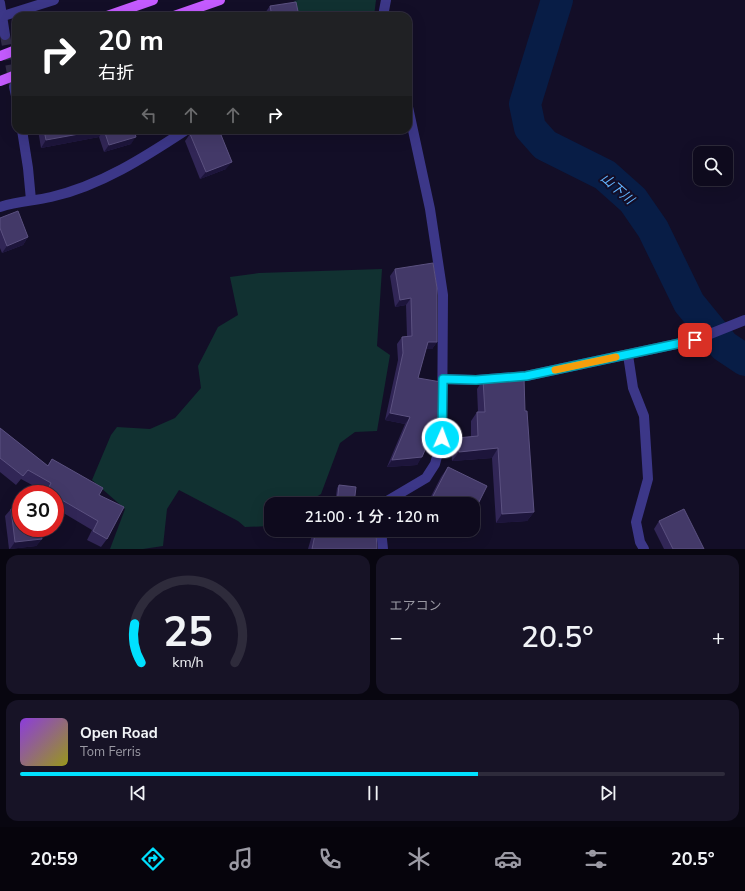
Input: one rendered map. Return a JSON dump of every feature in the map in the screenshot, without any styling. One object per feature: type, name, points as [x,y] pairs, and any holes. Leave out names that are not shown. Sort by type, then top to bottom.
[{"type":"main road","points":[[118,12],[153,0]]},
{"type":"main road","points":[[186,12],[220,0]]},
{"type":"main road","points":[[209,4],[224,0]]},
{"type":"main road","points":[[0,56],[12,52]]},
{"type":"main road","points":[[0,81],[12,76]]},
{"type":"street","points":[[17,12],[54,0]]},
{"type":"street","points":[[384,12],[386,0]]},
{"type":"street","points":[[0,3],[5,35]]},
{"type":"street","points":[[1,17],[12,13]]},
{"type":"street","points":[[394,497],[426,478],[434,464],[442,438],[443,295],[430,209],[412,126]]},
{"type":"street","points":[[23,134],[31,200]]},
{"type":"street","points":[[0,207],[12,203],[52,197],[84,186],[125,167],[179,134]]},
{"type":"street","points":[[443,379],[476,380],[526,376],[695,340],[745,320]]},
{"type":"street","points":[[628,355],[633,388],[644,416],[648,479],[636,522],[640,542],[644,549]]},
{"type":"street","points":[[382,537],[383,549]]},
{"type":"green space","points":[[376,0],[374,12],[297,12],[294,1]]},
{"type":"green space","points":[[382,269],[377,346],[390,355],[377,431],[355,432],[340,443],[321,494],[316,497],[264,497],[264,526],[245,527],[238,521],[179,490],[167,509],[163,546],[143,549],[110,549],[125,509],[92,480],[111,435],[117,427],[150,429],[175,418],[201,388],[198,366],[218,327],[238,315],[230,277],[259,273]]},
{"type":"building","points":[[296,2],[298,12],[271,12],[270,6]]},
{"type":"building","points":[[45,134],[79,134],[46,140]]},
{"type":"building","points":[[105,134],[135,134],[136,137],[109,145]]},
{"type":"building","points":[[190,134],[221,134],[232,162],[206,172]]},
{"type":"building","points":[[18,211],[28,237],[7,246],[0,228],[0,218]]},
{"type":"building","points":[[433,263],[437,288],[437,342],[428,342],[418,378],[441,382],[439,395],[441,395],[441,404],[437,429],[434,429],[422,457],[392,460],[410,417],[390,413],[403,353],[402,337],[412,336],[411,298],[400,300],[395,269]]},
{"type":"building","points":[[524,378],[525,411],[527,411],[534,512],[502,514],[498,448],[459,452],[457,438],[478,436],[477,412],[485,412],[483,380]]},
{"type":"building","points":[[0,428],[48,466],[52,459],[103,488],[99,495],[124,507],[107,539],[93,531],[98,521],[64,501],[64,485],[50,485],[51,483],[28,470],[23,476],[0,458]]},
{"type":"building","points":[[448,467],[487,486],[480,500],[480,497],[433,497]]},
{"type":"building","points":[[339,485],[356,487],[355,497],[338,497]]},
{"type":"building","points":[[684,509],[704,549],[673,549],[659,521]]},
{"type":"building","points":[[14,537],[42,537],[42,539],[15,542]]},
{"type":"building","points":[[315,537],[376,537],[377,549],[312,549]]},
{"type":"waterway","name":"山下川","points":[[557,0],[525,104],[530,128],[545,145],[605,175],[633,200],[653,229],[689,303],[724,346],[745,360]]},
{"type":"tunnel","points":[[5,35],[12,74]]},
{"type":"slow traffic","points":[[555,370],[616,357]]},
{"type":"route","points":[[442,438],[443,379],[476,380],[526,376],[695,340]]}]
